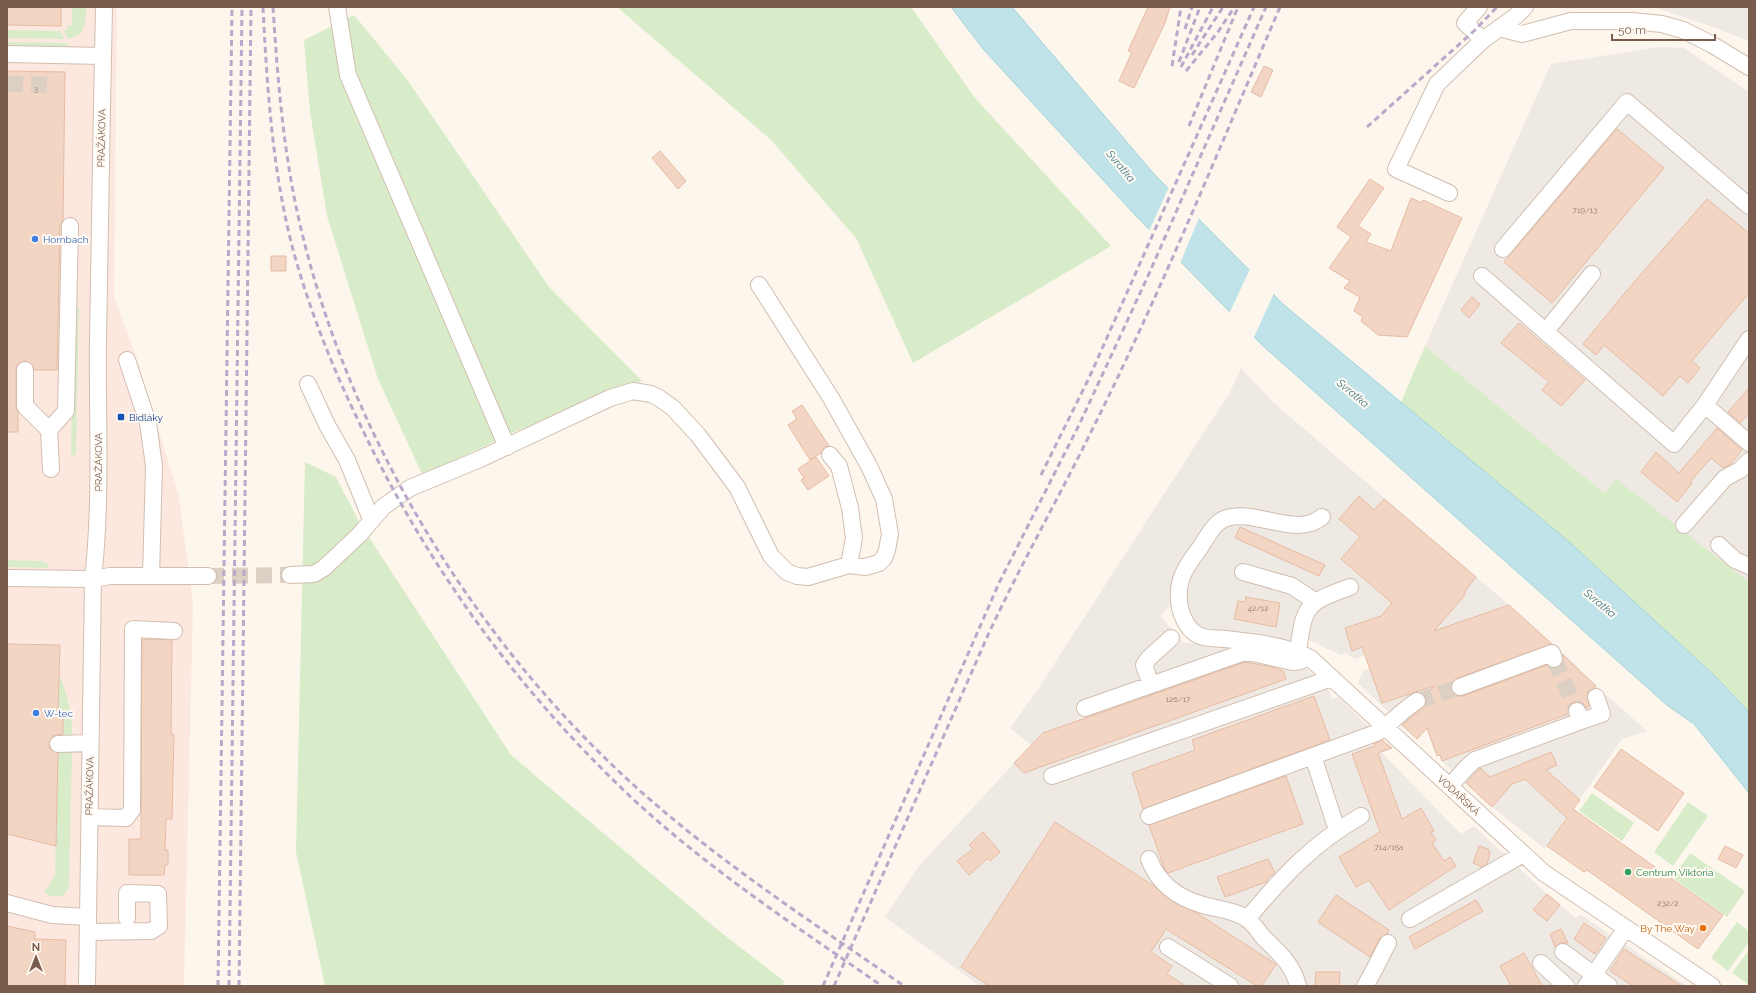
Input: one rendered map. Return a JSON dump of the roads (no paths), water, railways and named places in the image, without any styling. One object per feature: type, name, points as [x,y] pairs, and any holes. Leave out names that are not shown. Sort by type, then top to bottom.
[{"type":"street","name":"PRAŽÁKOVA","points":[[87,986],[92,578],[98,528],[98,341],[104,7]]},
{"type":"street","points":[[336,7],[348,75],[507,447]]},
{"type":"street","points":[[1479,7],[1465,23],[1483,40]]},
{"type":"street","points":[[1449,193],[1396,169],[1437,84],[1483,40],[1516,16],[1525,7]]},
{"type":"street","points":[[1499,28],[1522,34],[1570,21],[1632,21],[1662,24],[1683,30],[1711,44],[1749,67]]},
{"type":"street","points":[[7,54],[102,56]]},
{"type":"street","points":[[1503,248],[1627,102],[1749,206]]},
{"type":"street","points":[[49,430],[66,411],[70,226]]},
{"type":"street","points":[[1546,332],[1592,274]]},
{"type":"street","points":[[1482,276],[1674,444],[1705,405],[1749,339]]},
{"type":"street","points":[[290,575],[314,574],[324,568],[360,534],[383,507],[410,488],[507,447],[615,396],[633,392],[651,394],[673,408],[698,435],[737,487],[768,549],[778,564],[787,572],[797,576],[808,577],[849,565],[857,567],[873,566],[880,563],[884,558],[890,534],[884,499],[869,466],[831,398],[759,285]]},
{"type":"street","points":[[127,360],[148,423],[154,466],[152,576]]},
{"type":"street","points":[[30,370],[34,414],[49,430],[51,469]]},
{"type":"street","points":[[308,384],[327,426],[347,460],[371,520]]},
{"type":"street","points":[[1705,405],[1749,443]]},
{"type":"street","points":[[830,455],[839,466],[850,508],[854,538],[849,565]]},
{"type":"street","points":[[1684,525],[1724,478],[1740,470],[1749,461]]},
{"type":"street","name":"VODAŘSKÁ","points":[[1322,517],[1311,524],[1294,524],[1239,517],[1228,518],[1218,523],[1188,564],[1179,587],[1178,595],[1181,612],[1185,621],[1198,635],[1246,641],[1303,654],[1386,727],[1544,873],[1712,986]]},
{"type":"street","points":[[1719,545],[1735,560],[1749,566]]},
{"type":"street","points":[[1243,572],[1292,586],[1316,602]]},
{"type":"street","points":[[7,578],[208,576]]},
{"type":"street","points":[[1084,708],[1242,653],[1252,653],[1293,662],[1300,661],[1303,654],[1303,618],[1310,607],[1320,598],[1350,587]]},
{"type":"street","points":[[89,817],[126,818],[132,810],[133,629],[174,631]]},
{"type":"street","points":[[1151,685],[1144,665],[1149,658],[1170,638]]},
{"type":"street","points":[[1460,687],[1552,653],[1554,658]]},
{"type":"street","points":[[1052,776],[1332,678]]},
{"type":"street","points":[[1450,786],[1468,766],[1476,760],[1579,716],[1602,714],[1596,697]]},
{"type":"street","points":[[1149,816],[1376,733],[1386,727],[1417,701]]},
{"type":"street","points":[[58,744],[90,743]]},
{"type":"street","points":[[1313,756],[1337,830]]},
{"type":"street","points":[[1247,919],[1294,865],[1337,830],[1361,816]]},
{"type":"street","points":[[1410,919],[1523,854]]},
{"type":"street","points":[[1149,859],[1153,871],[1161,882],[1186,899],[1202,905],[1219,908],[1247,919],[1287,961],[1296,977],[1298,986]]},
{"type":"street","points":[[7,903],[88,924],[151,931],[158,926],[158,894],[127,893],[127,918]]},
{"type":"street","points":[[1590,980],[1626,928]]},
{"type":"street","points":[[1365,986],[1377,967],[1388,942]]},
{"type":"street","points":[[1168,947],[1230,986]]},
{"type":"street","points":[[1564,952],[1590,980],[1609,986]]},
{"type":"street","points":[[1542,962],[1566,986]]},
{"type":"water","name":"Svratka","points":[[951,7],[1012,7],[1154,174],[1284,305],[1567,540],[1715,676],[1749,712],[1749,793],[1694,724],[1668,706],[1262,345],[1135,215],[984,50]]},
{"type":"tunnel","points":[[7,84],[54,85]]},
{"type":"tunnel","points":[[208,576],[290,575]]},
{"type":"tunnel","points":[[1554,659],[1577,711]]},
{"type":"tunnel","points":[[1417,701],[1460,687]]},
{"type":"railway","points":[[218,986],[232,7]]},
{"type":"railway","points":[[229,986],[242,7]]},
{"type":"railway","points":[[239,986],[251,7]]},
{"type":"railway","points":[[263,7],[271,125],[279,184],[291,242],[304,287],[328,354],[357,418],[384,472],[413,524],[444,574],[477,622],[513,669],[591,758],[634,800],[663,826],[723,874],[786,920],[882,986]]},
{"type":"railway","points":[[273,7],[277,65],[286,151],[296,208],[324,310],[350,381],[382,451],[419,519],[460,584],[506,647],[555,705],[607,760],[641,792],[713,851],[904,986]]},
{"type":"railway","points":[[1172,66],[1181,7]]},
{"type":"railway","points":[[1185,29],[1192,7]]},
{"type":"railway","points":[[1179,62],[1200,7]]},
{"type":"railway","points":[[1181,67],[1213,7]]},
{"type":"railway","points":[[1192,55],[1223,7]]},
{"type":"railway","points":[[1189,126],[1238,7]]},
{"type":"railway","points":[[1041,475],[1089,378],[1254,7]]},
{"type":"railway","points":[[823,986],[999,583],[1080,423],[1148,276],[1266,7]]},
{"type":"railway","points":[[834,986],[988,635],[1092,430],[1142,326],[1280,7]]},
{"type":"railway","points":[[1367,127],[1474,31],[1497,7]]},
{"type":"railway","points":[[1186,71],[1218,32],[1233,9]]},
{"type":"place","name":"Hornbach","points":[[35,239]]},
{"type":"place","name":"Bidláky","points":[[121,417]]},
{"type":"place","name":"W-tec","points":[[36,713]]},
{"type":"place","name":"Centrum Viktoria","points":[[1628,872]]},
{"type":"place","name":"By The Way","points":[[1703,928]]}]
